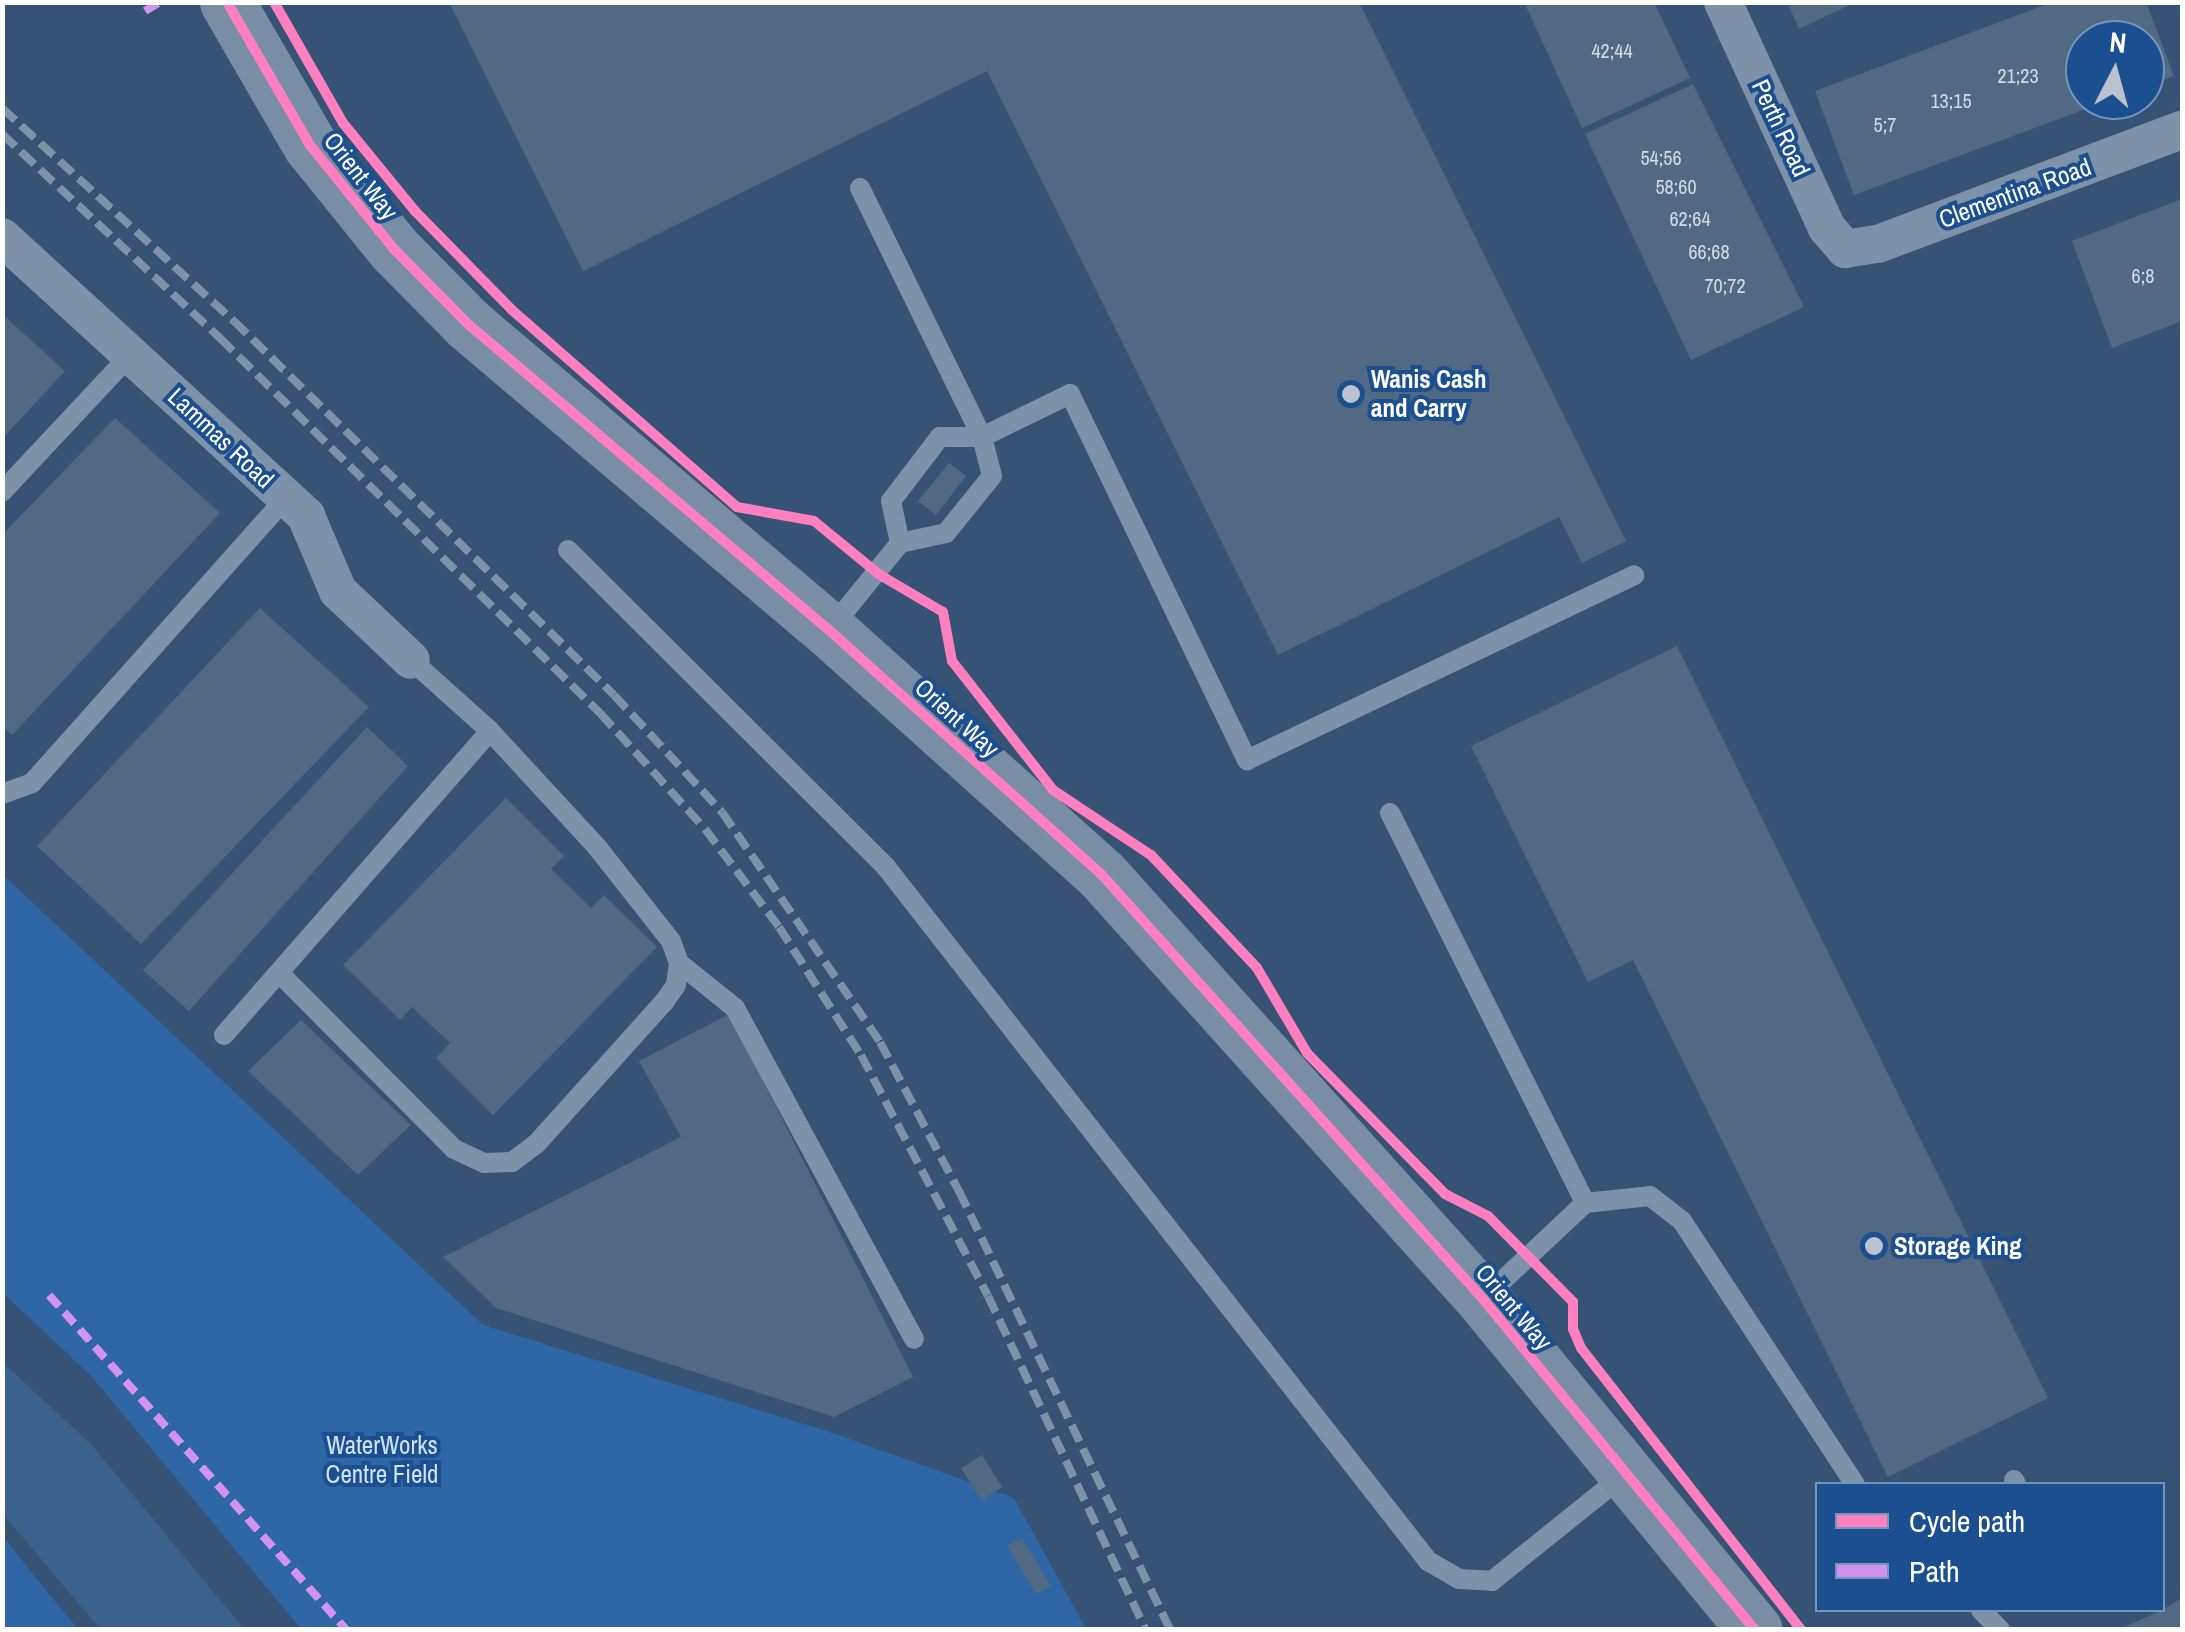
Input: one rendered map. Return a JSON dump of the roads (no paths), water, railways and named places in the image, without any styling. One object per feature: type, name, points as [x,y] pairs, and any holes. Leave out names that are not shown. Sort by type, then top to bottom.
[{"type":"street","name":"Orient Way","points":[[227,2],[277,96],[394,249],[468,324],[829,630],[1102,875],[1483,1300],[1755,1630]]},
{"type":"street","name":"Perth Road","points":[[1723,2],[1827,228],[1845,249]]},
{"type":"street","name":"Clementina Road","points":[[1845,249],[1878,244],[2182,130]]},
{"type":"street","name":"Lammas Road","points":[[2,237],[306,516],[338,591],[411,660]]},
{"type":"lane","points":[[829,630],[900,543],[946,532],[992,476],[982,437],[860,188]]},
{"type":"lane","points":[[2,492],[130,355]]},
{"type":"lane","points":[[900,543],[891,500],[940,437],[982,437],[1070,394],[1247,760],[1634,575]]},
{"type":"lane","points":[[2,794],[32,782],[286,498]]},
{"type":"lane","points":[[568,550],[886,866],[1428,1561],[1459,1579],[1492,1581],[1626,1472]]},
{"type":"lane","points":[[279,973],[454,1149],[484,1163],[512,1162],[536,1144],[676,985],[679,963],[671,941],[597,847],[490,731],[411,660]]},
{"type":"lane","points":[[224,1035],[490,731]]},
{"type":"lane","points":[[1390,813],[1585,1202]]},
{"type":"lane","points":[[679,963],[735,1008],[914,1338]]},
{"type":"lane","points":[[1483,1300],[1585,1202],[1650,1196],[1682,1222],[1854,1482]]},
{"type":"railway","points":[[2,108],[234,321],[614,695],[722,812],[880,1042],[959,1191],[1170,1630]]},
{"type":"railway","points":[[2,134],[220,338],[600,713],[705,829],[779,927],[861,1055],[988,1296],[1146,1630]]},
{"type":"place","name":"Wanis Cash and Carry","points":[[1351,394]]},
{"type":"place","name":"Storage King","points":[[1874,1246]]},
{"type":"park label","name":"WaterWorks Centre Field","points":[[382,1460]]}]
